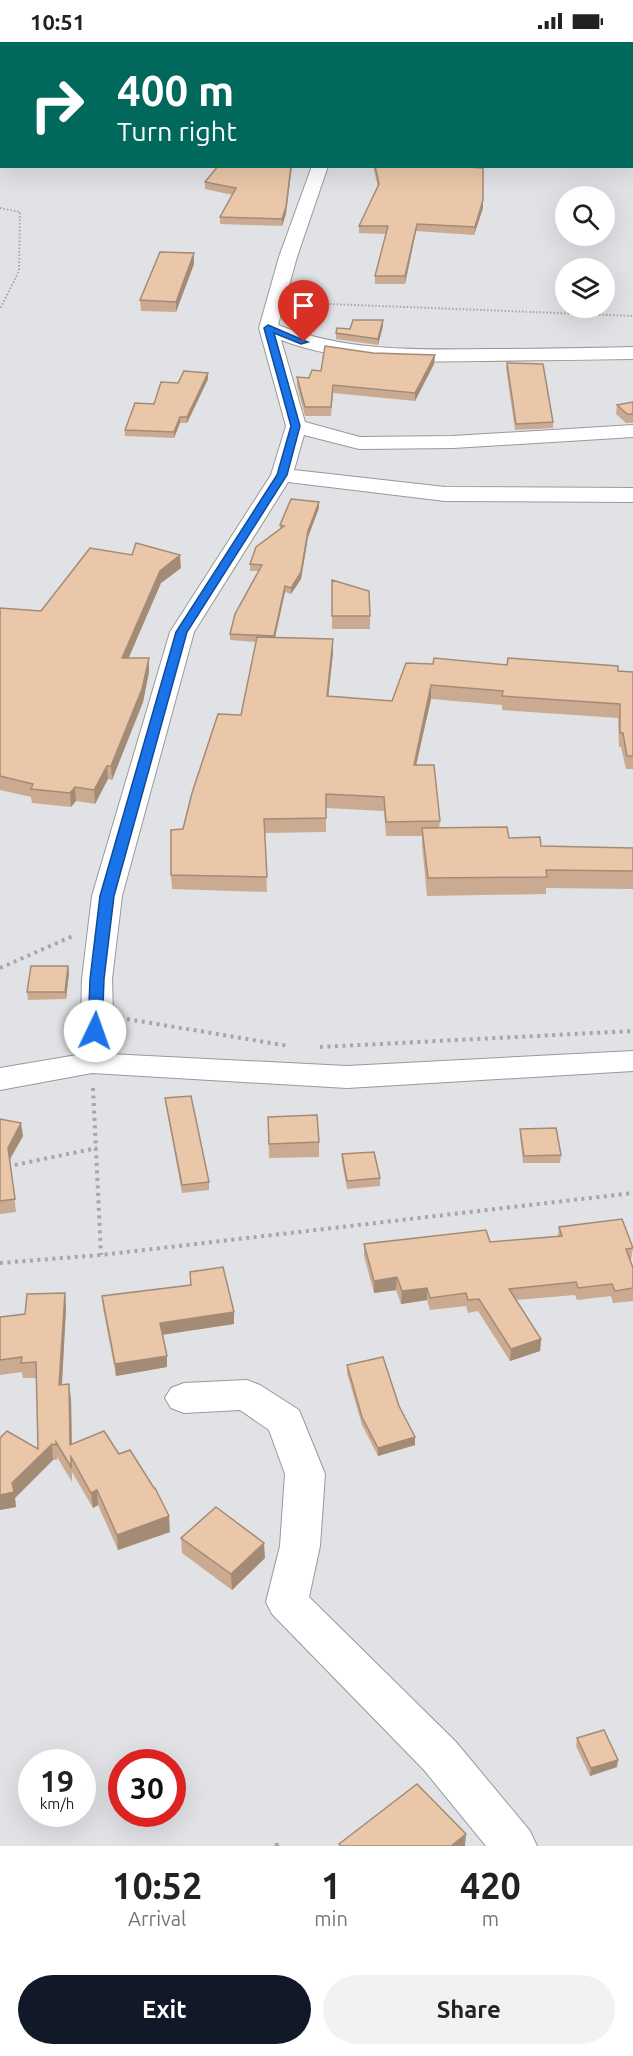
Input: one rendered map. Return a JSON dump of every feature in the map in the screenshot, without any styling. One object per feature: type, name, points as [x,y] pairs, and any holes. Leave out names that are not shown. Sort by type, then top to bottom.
[{"type":"street","points":[[92,1063],[97,1014],[97,979],[107,896],[182,632],[282,475],[296,426],[268,328],[288,257],[320,168]]},
{"type":"street","points":[[268,328],[304,342],[379,354],[633,353]]},
{"type":"street","points":[[296,426],[359,443],[453,442],[633,431]]},
{"type":"street","points":[[282,475],[445,495],[633,495]]},
{"type":"street","points":[[0,1079],[92,1063],[347,1077],[633,1061]]},
{"type":"street","points":[[184,1398],[247,1395],[285,1421],[305,1474],[300,1546],[287,1602],[440,1756],[514,1846]]},
{"type":"path","points":[[0,208],[20,212],[19,271],[0,309]]},
{"type":"path","points":[[278,293],[330,303],[633,316]]},
{"type":"path","points":[[0,968],[104,922]]},
{"type":"path","points":[[97,1014],[292,1046]]},
{"type":"path","points":[[315,1047],[633,1031]]},
{"type":"path","points":[[92,1063],[101,1255]]},
{"type":"path","points":[[0,1168],[97,1148]]},
{"type":"path","points":[[0,1263],[101,1255],[633,1193]]},
{"type":"path","points":[[275,1846],[283,1844]]},
{"type":"building","points":[[216,168],[291,168],[286,207],[282,219],[220,217],[236,188],[205,182]]},
{"type":"building","points":[[375,168],[483,168],[483,200],[475,227],[417,224],[405,276],[375,276],[388,226],[359,226],[379,184]]},
{"type":"building","points":[[160,252],[194,253],[176,302],[140,300]]},
{"type":"building","points":[[353,320],[383,320],[378,339],[336,333],[337,328],[350,329]]},
{"type":"building","points":[[325,346],[373,353],[435,355],[415,393],[333,385],[331,407],[305,407],[297,377],[309,378],[312,370],[321,371]]},
{"type":"building","points":[[507,363],[543,364],[553,422],[516,424]]},
{"type":"building","points":[[184,371],[208,373],[187,417],[180,417],[174,432],[125,430],[135,403],[154,404],[161,382],[178,383]]},
{"type":"building","points":[[633,402],[633,414],[627,414],[617,405]]},
{"type":"building","points":[[291,499],[319,502],[308,531],[301,572],[291,588],[285,586],[274,636],[230,634],[235,614],[262,565],[250,564],[256,547],[284,526],[280,525]]},
{"type":"building","points":[[136,543],[180,555],[160,571],[122,658],[149,658],[142,689],[111,766],[107,766],[94,790],[75,787],[70,793],[31,789],[33,784],[0,776],[0,608],[41,611],[90,548],[132,555]]},
{"type":"building","points":[[332,580],[369,591],[370,616],[332,616]]},
{"type":"building","points":[[257,637],[333,639],[327,696],[392,701],[406,663],[433,664],[434,658],[507,665],[508,658],[618,666],[618,671],[633,672],[633,756],[627,756],[623,733],[620,733],[620,704],[502,696],[503,691],[431,685],[414,765],[434,765],[440,821],[386,822],[384,797],[326,794],[326,818],[264,819],[267,877],[171,875],[171,830],[183,829],[192,793],[218,714],[241,715]]},
{"type":"building","points":[[507,827],[509,838],[540,837],[541,846],[633,848],[633,871],[546,870],[547,877],[428,878],[422,828]]},
{"type":"building","points":[[31,966],[68,966],[65,992],[27,992]]},
{"type":"building","points":[[191,1096],[209,1182],[182,1185],[165,1098]]},
{"type":"building","points":[[317,1115],[319,1142],[269,1144],[268,1117]]},
{"type":"building","points":[[0,1119],[21,1123],[8,1148],[15,1199],[0,1201]]},
{"type":"building","points":[[556,1128],[561,1155],[524,1156],[520,1129]]},
{"type":"building","points":[[374,1152],[380,1178],[347,1181],[342,1154]]},
{"type":"building","points":[[622,1219],[633,1248],[626,1249],[633,1268],[633,1288],[615,1291],[612,1284],[578,1288],[576,1282],[509,1289],[541,1339],[511,1349],[479,1299],[468,1300],[466,1293],[430,1298],[427,1288],[402,1291],[397,1277],[374,1281],[364,1244],[486,1230],[490,1242],[562,1236],[559,1227]]},
{"type":"building","points":[[223,1267],[234,1312],[160,1323],[167,1356],[115,1364],[102,1296],[191,1285],[190,1272]]},
{"type":"building","points":[[65,1293],[59,1385],[69,1384],[70,1445],[104,1431],[119,1454],[130,1450],[155,1488],[169,1516],[117,1535],[97,1490],[91,1493],[71,1457],[71,1467],[56,1442],[56,1445],[52,1444],[12,1483],[14,1492],[0,1495],[0,1438],[7,1431],[38,1449],[36,1362],[21,1363],[22,1357],[0,1360],[0,1317],[25,1314],[27,1294]]},
{"type":"building","points":[[383,1357],[399,1406],[415,1437],[378,1448],[362,1417],[347,1365]]},
{"type":"building","points":[[216,1507],[264,1543],[231,1574],[181,1538]]},
{"type":"building","points":[[604,1730],[618,1760],[591,1768],[577,1738]]},
{"type":"building","points":[[417,1784],[466,1834],[451,1846],[341,1846],[339,1844]]},
{"type":"route","points":[[95,1031],[97,979],[107,896],[182,632],[282,475],[296,426],[268,328],[304,342]]}]
